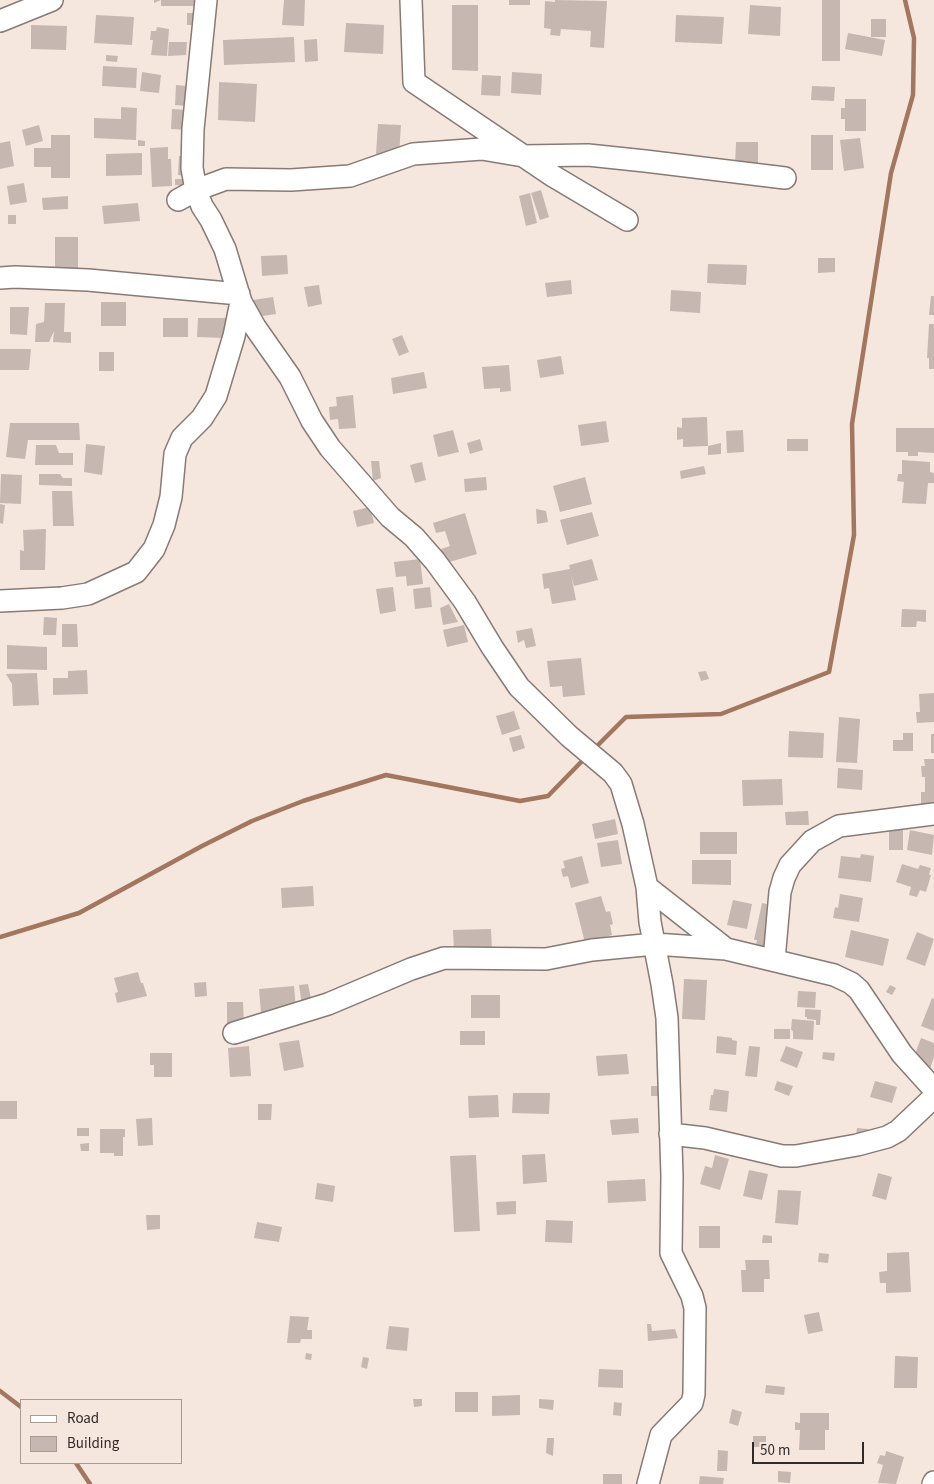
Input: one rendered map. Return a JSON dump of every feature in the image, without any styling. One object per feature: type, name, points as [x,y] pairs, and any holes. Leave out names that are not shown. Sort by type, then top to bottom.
[{"type":"street","points":[[0,21],[52,0]]},
{"type":"street","points":[[206,0],[193,129],[192,168],[196,190],[202,206],[225,248],[240,298],[255,327],[290,377],[312,421],[330,448],[390,518],[414,537],[435,561],[465,602],[492,648],[519,687],[569,736],[613,773],[621,784],[626,797],[647,887],[650,922],[667,1018],[671,1253],[692,1296],[695,1308],[694,1394],[692,1403],[661,1435],[648,1484]]},
{"type":"street","points":[[411,0],[414,82],[523,156],[627,220]]},
{"type":"street","points":[[178,200],[196,190],[226,179],[291,180],[350,176],[413,154],[482,149],[523,156],[588,155],[785,178]]},
{"type":"street","points":[[0,278],[88,280],[240,298]]},
{"type":"street","points":[[0,601],[62,598],[88,594],[136,572],[154,549],[164,525],[171,498],[175,454],[182,438],[202,418],[216,396],[234,336],[240,298]]},
{"type":"street","points":[[774,960],[780,892],[784,878],[790,865],[812,841],[838,826],[934,814]]},
{"type":"street","points":[[647,887],[726,949]]},
{"type":"street","points":[[234,1033],[328,1004],[411,969],[444,958],[546,959],[592,950],[655,944],[726,949],[834,975],[851,983],[859,990],[902,1054],[934,1087]]},
{"type":"street","points":[[670,1134],[705,1138],[782,1156],[796,1156],[858,1145],[887,1137],[898,1131],[934,1097]]},
{"type":"building","points":[[161,0],[197,0],[197,6],[161,6]]},
{"type":"building","points":[[284,0],[305,0],[304,26],[282,25]]},
{"type":"building","points":[[509,0],[530,0],[530,5],[509,5]]},
{"type":"building","points":[[555,0],[607,1],[604,48],[590,47],[591,31],[561,29],[560,36],[550,35],[551,29],[544,28],[545,1],[555,2]]},
{"type":"building","points":[[822,0],[840,0],[840,61],[822,61]]},
{"type":"building","points":[[452,5],[478,5],[478,71],[452,70]]},
{"type":"building","points":[[750,5],[781,7],[780,36],[748,34]]},
{"type":"building","points":[[187,13],[199,13],[199,25],[187,25]]},
{"type":"building","points":[[96,15],[134,17],[132,45],[94,43]]},
{"type":"building","points":[[676,15],[724,17],[722,44],[675,42]]},
{"type":"building","points":[[871,19],[886,19],[886,37],[871,37]]},
{"type":"building","points":[[346,23],[384,25],[383,54],[344,52]]},
{"type":"building","points":[[31,25],[67,26],[66,50],[31,49]]},
{"type":"building","points":[[157,27],[169,29],[167,56],[151,55],[153,40],[150,40],[151,31],[156,31]]},
{"type":"building","points":[[848,33],[885,40],[882,56],[845,49]]},
{"type":"building","points":[[294,37],[295,62],[224,65],[223,40]]},
{"type":"building","points":[[317,39],[318,61],[305,62],[304,40]]},
{"type":"building","points":[[169,42],[187,42],[186,55],[168,56]]},
{"type":"building","points":[[106,55],[118,56],[117,62],[106,61]]},
{"type":"building","points":[[103,66],[137,68],[136,88],[102,86]]},
{"type":"building","points":[[142,72],[161,75],[159,93],[140,91]]},
{"type":"building","points":[[512,72],[542,74],[541,95],[511,93]]},
{"type":"building","points":[[482,75],[501,76],[500,96],[481,95]]},
{"type":"building","points":[[219,82],[257,84],[255,122],[218,120]]},
{"type":"building","points":[[176,85],[187,86],[186,106],[175,105]]},
{"type":"building","points":[[812,86],[835,87],[834,101],[811,100]]},
{"type":"building","points":[[845,99],[866,99],[866,131],[845,131],[845,119],[841,119],[841,108],[845,108]]},
{"type":"building","points":[[121,107],[137,108],[136,140],[94,138],[94,118],[121,119]]},
{"type":"building","points":[[172,109],[188,110],[187,130],[171,129]]},
{"type":"building","points":[[378,124],[401,125],[399,155],[376,154]]},
{"type":"building","points":[[39,125],[43,141],[26,146],[22,130]]},
{"type":"building","points":[[51,135],[70,135],[70,178],[51,178],[51,167],[34,167],[34,148],[51,148]]},
{"type":"building","points":[[811,135],[833,135],[833,170],[811,170]]},
{"type":"building","points":[[860,138],[864,168],[844,171],[840,140]]},
{"type":"building","points":[[138,140],[145,141],[145,146],[138,146]]},
{"type":"building","points":[[10,141],[14,166],[0,169],[0,143]]},
{"type":"building","points":[[736,142],[758,142],[758,165],[735,165]]},
{"type":"building","points":[[168,147],[168,159],[171,159],[172,186],[152,187],[150,148]]},
{"type":"building","points":[[142,153],[142,175],[106,176],[106,154]]},
{"type":"building","points":[[179,156],[189,156],[188,176],[178,175]]},
{"type":"building","points":[[175,179],[190,179],[190,186],[175,185]]},
{"type":"building","points":[[24,183],[27,202],[10,205],[7,186]]},
{"type":"building","points":[[541,190],[549,217],[540,220],[531,193]]},
{"type":"building","points":[[530,193],[537,223],[526,226],[519,196]]},
{"type":"building","points":[[68,196],[68,209],[43,210],[42,198]]},
{"type":"building","points":[[138,203],[140,221],[104,224],[102,206]]},
{"type":"building","points":[[8,215],[16,215],[16,224],[8,224]]},
{"type":"building","points":[[55,237],[78,237],[78,269],[55,269]]},
{"type":"building","points":[[287,255],[288,274],[262,276],[261,256]]},
{"type":"building","points":[[818,258],[835,258],[835,272],[818,273]]},
{"type":"building","points":[[708,264],[747,265],[746,285],[707,283]]},
{"type":"building","points":[[571,280],[572,294],[547,297],[545,283]]},
{"type":"building","points":[[319,285],[322,304],[308,307],[304,287]]},
{"type":"building","points":[[671,290],[701,292],[700,313],[670,311]]},
{"type":"building","points":[[931,296],[934,296],[934,315],[929,315]]},
{"type":"building","points":[[273,297],[276,314],[256,317],[253,300]]},
{"type":"building","points":[[101,302],[126,302],[126,326],[101,326]]},
{"type":"building","points":[[45,303],[65,303],[64,332],[71,332],[71,343],[53,342],[54,331],[49,342],[35,342],[36,324],[44,322]]},
{"type":"building","points":[[10,307],[29,307],[27,335],[10,334]]},
{"type":"building","points":[[163,318],[188,318],[188,337],[163,337]]},
{"type":"building","points":[[198,318],[226,318],[225,338],[197,337]]},
{"type":"building","points":[[929,324],[934,324],[934,369],[929,369],[929,358],[927,358]]},
{"type":"building","points":[[402,335],[409,352],[399,356],[392,339]]},
{"type":"building","points":[[0,349],[31,349],[29,370],[0,370]]},
{"type":"building","points":[[99,352],[114,352],[114,371],[99,371]]},
{"type":"building","points":[[561,356],[564,374],[540,378],[537,360]]},
{"type":"building","points":[[509,365],[511,391],[500,392],[500,388],[484,389],[482,367]]},
{"type":"building","points":[[424,372],[427,388],[393,394],[391,378]]},
{"type":"building","points":[[353,395],[356,428],[339,429],[338,419],[330,420],[329,407],[337,406],[336,397]]},
{"type":"building","points":[[707,417],[708,446],[683,447],[683,439],[677,440],[677,427],[682,428],[682,418]]},
{"type":"building","points":[[606,421],[609,442],[581,446],[578,425]]},
{"type":"building","points":[[10,423],[79,423],[80,440],[28,440],[25,459],[6,457]]},
{"type":"building","points":[[896,428],[934,428],[934,453],[918,452],[918,456],[908,456],[908,452],[896,452]]},
{"type":"building","points":[[453,430],[459,452],[438,457],[433,435]]},
{"type":"building","points":[[743,430],[744,452],[727,453],[726,431]]},
{"type":"building","points":[[480,439],[483,450],[470,454],[467,443]]},
{"type":"building","points":[[787,439],[808,439],[808,451],[787,451]]},
{"type":"building","points":[[721,443],[721,454],[708,455],[708,446]]},
{"type":"building","points":[[86,444],[105,446],[102,475],[84,472]]},
{"type":"building","points":[[36,445],[56,445],[59,453],[73,453],[73,465],[35,465]]},
{"type":"building","points":[[902,460],[930,462],[930,472],[934,473],[934,483],[928,483],[926,504],[902,503],[904,482],[897,481],[898,474],[902,474]]},
{"type":"building","points":[[371,461],[379,461],[381,478],[373,481]]},
{"type":"building","points":[[422,462],[426,480],[415,483],[410,465]]},
{"type":"building","points":[[704,466],[706,474],[681,479],[680,471]]},
{"type":"building","points":[[1,474],[22,475],[21,504],[0,503]]},
{"type":"building","points":[[39,474],[60,474],[63,478],[72,478],[72,486],[39,485]]},
{"type":"building","points":[[486,477],[487,490],[465,492],[464,479]]},
{"type":"building","points":[[585,477],[592,504],[560,512],[553,486]]},
{"type":"building","points":[[52,491],[72,491],[74,526],[53,526]]},
{"type":"building","points":[[0,504],[5,505],[3,524],[0,523]]},
{"type":"building","points":[[370,507],[374,523],[357,527],[353,511]]},
{"type":"building","points":[[536,509],[546,511],[548,522],[537,524]]},
{"type":"building","points":[[592,512],[599,536],[567,545],[560,520]]},
{"type":"building","points":[[465,513],[477,554],[446,563],[441,549],[450,546],[445,531],[436,533],[433,523]]},
{"type":"building","points":[[46,529],[45,570],[20,570],[20,550],[24,551],[23,530]]},
{"type":"building","points":[[420,559],[423,584],[407,586],[406,576],[396,577],[394,562]]},
{"type":"building","points":[[592,559],[598,580],[574,586],[571,575],[576,600],[552,604],[549,588],[544,589],[542,574],[570,569],[569,565]]},
{"type":"building","points":[[393,587],[396,611],[380,614],[376,589]]},
{"type":"building","points":[[430,587],[432,607],[415,609],[413,589]]},
{"type":"building","points":[[449,604],[458,622],[443,625],[440,608]]},
{"type":"building","points":[[902,609],[926,610],[926,622],[917,621],[916,627],[901,627]]},
{"type":"building","points":[[44,617],[57,618],[56,635],[43,635]]},
{"type":"building","points":[[62,624],[77,624],[78,647],[62,647]]},
{"type":"building","points":[[464,625],[468,642],[447,647],[443,630]]},
{"type":"building","points":[[532,628],[536,646],[526,648],[524,640],[518,643],[516,631]]},
{"type":"building","points":[[7,645],[47,647],[47,670],[7,669]]},
{"type":"building","points":[[581,658],[585,695],[563,697],[562,686],[550,687],[547,661]]},
{"type":"building","points":[[87,670],[88,694],[53,695],[53,678],[68,678],[68,671]]},
{"type":"building","points":[[706,671],[709,679],[701,681],[698,672]]},
{"type":"building","points":[[37,673],[39,705],[13,706],[12,684],[6,674]]},
{"type":"building","points":[[934,693],[934,722],[917,723],[916,712],[920,712],[919,694]]},
{"type":"building","points":[[514,711],[520,729],[502,735],[496,716]]},
{"type":"building","points":[[839,717],[860,719],[857,763],[836,762]]},
{"type":"building","points":[[789,731],[824,733],[823,758],[788,757]]},
{"type":"building","points":[[903,733],[913,733],[913,751],[893,751],[893,740],[903,740]]},
{"type":"building","points":[[931,734],[934,734],[934,753],[931,753]]},
{"type":"building","points":[[521,735],[525,748],[513,752],[509,738]]},
{"type":"building","points":[[924,759],[934,759],[934,805],[921,805],[921,792],[925,792],[925,777],[922,777],[921,766],[925,766]]},
{"type":"building","points":[[838,768],[863,770],[862,790],[837,788]]},
{"type":"building","points":[[782,779],[783,805],[743,806],[742,780]]},
{"type":"building","points":[[808,811],[809,825],[786,825],[785,812]]},
{"type":"building","points":[[615,819],[618,834],[595,839],[592,824]]},
{"type":"building","points":[[889,826],[903,826],[903,850],[889,850]]},
{"type":"building","points":[[910,830],[934,835],[932,855],[907,850]]},
{"type":"building","points":[[700,832],[737,832],[737,854],[700,854]]},
{"type":"building","points":[[618,840],[622,864],[601,867],[597,843]]},
{"type":"building","points":[[861,854],[874,856],[871,882],[838,878],[841,856],[860,858]]},
{"type":"building","points":[[582,856],[589,883],[571,888],[568,876],[563,877],[561,869],[565,868],[563,861]]},
{"type":"building","points":[[692,860],[731,860],[731,885],[692,884]]},
{"type":"building","points":[[902,864],[918,869],[920,865],[931,868],[926,892],[920,890],[917,897],[909,895],[911,887],[896,882]]},
{"type":"building","points":[[313,886],[314,906],[282,908],[281,888]]},
{"type":"building","points":[[840,894],[863,898],[859,922],[833,918],[835,907],[838,908]]},
{"type":"building","points":[[601,896],[606,912],[610,911],[613,924],[610,925],[612,935],[585,943],[575,903]]},
{"type":"building","points":[[733,900],[752,904],[747,929],[727,925]]},
{"type":"building","points":[[762,903],[771,905],[764,950],[755,948],[757,940],[754,940]]},
{"type":"building","points":[[491,929],[492,950],[454,951],[453,930]]},
{"type":"building","points":[[851,930],[889,939],[883,966],[845,957]]},
{"type":"building","points":[[917,932],[934,939],[925,966],[906,959]]},
{"type":"building","points":[[138,972],[147,996],[117,1003],[115,993],[118,992],[114,978]]},
{"type":"building","points":[[684,979],[707,980],[705,1020],[682,1019]]},
{"type":"building","points":[[206,982],[207,996],[195,997],[194,983]]},
{"type":"building","points":[[308,984],[312,1004],[302,1005],[299,985]]},
{"type":"building","points":[[890,985],[896,988],[892,995],[886,992]]},
{"type":"building","points":[[294,986],[296,1009],[261,1013],[259,989]]},
{"type":"building","points":[[798,991],[816,992],[815,1008],[797,1007]]},
{"type":"building","points":[[471,995],[500,995],[500,1018],[471,1018]]},
{"type":"building","points":[[932,998],[934,999],[934,1031],[921,1026]]},
{"type":"building","points":[[227,1002],[243,1002],[244,1025],[227,1025]]},
{"type":"building","points":[[805,1009],[821,1010],[820,1025],[816,1025],[816,1020],[805,1017]]},
{"type":"building","points":[[792,1019],[814,1021],[813,1040],[793,1039],[793,1031],[791,1030]]},
{"type":"building","points":[[774,1029],[790,1029],[790,1039],[774,1039]]},
{"type":"building","points":[[460,1031],[485,1031],[485,1045],[460,1045]]},
{"type":"building","points":[[717,1036],[732,1038],[732,1040],[737,1041],[736,1055],[716,1053]]},
{"type":"building","points":[[921,1038],[934,1043],[934,1057],[930,1069],[912,1062]]},
{"type":"building","points":[[299,1040],[304,1067],[284,1071],[279,1043]]},
{"type":"building","points":[[249,1046],[251,1076],[230,1077],[228,1048]]},
{"type":"building","points":[[749,1046],[760,1047],[757,1077],[745,1076]]},
{"type":"building","points":[[786,1046],[803,1052],[797,1068],[780,1061]]},
{"type":"building","points":[[823,1052],[835,1053],[834,1061],[822,1059]]},
{"type":"building","points":[[150,1053],[172,1053],[172,1077],[154,1077],[154,1065],[150,1065]]},
{"type":"building","points":[[627,1054],[629,1074],[598,1076],[596,1056]]},
{"type":"building","points":[[777,1081],[793,1086],[789,1096],[774,1090]]},
{"type":"building","points":[[875,1081],[897,1087],[892,1103],[870,1097]]},
{"type":"building","points":[[651,1086],[660,1086],[660,1096],[651,1096]]},
{"type":"building","points":[[714,1089],[729,1091],[727,1112],[709,1110],[711,1095],[713,1095]]},
{"type":"building","points":[[513,1093],[550,1093],[549,1114],[512,1113]]},
{"type":"building","points":[[498,1095],[499,1117],[469,1118],[468,1096]]},
{"type":"building","points":[[0,1101],[17,1101],[17,1119],[0,1119]]},
{"type":"building","points":[[258,1104],[272,1104],[271,1120],[258,1120]]},
{"type":"building","points":[[152,1118],[153,1145],[138,1146],[136,1119]]},
{"type":"building","points":[[638,1118],[639,1133],[612,1135],[610,1120]]},
{"type":"building","points":[[77,1128],[89,1128],[89,1136],[77,1136]]},
{"type":"building","points":[[857,1128],[868,1129],[868,1137],[856,1135]]},
{"type":"building","points":[[100,1129],[125,1129],[123,1156],[114,1156],[114,1153],[100,1153]]},
{"type":"building","points":[[89,1143],[89,1151],[81,1151],[80,1144]]},
{"type":"building","points":[[545,1154],[547,1182],[523,1184],[522,1155]]},
{"type":"building","points":[[476,1155],[480,1231],[454,1232],[450,1156]]},
{"type":"building","points":[[715,1155],[729,1159],[720,1190],[700,1184],[705,1166],[712,1168]]},
{"type":"building","points":[[749,1170],[768,1174],[762,1200],[743,1196]]},
{"type":"building","points":[[878,1173],[892,1177],[886,1200],[872,1196]]},
{"type":"building","points":[[645,1179],[646,1201],[608,1203],[607,1181]]},
{"type":"building","points":[[317,1183],[335,1186],[333,1202],[315,1199]]},
{"type":"building","points":[[778,1190],[801,1191],[798,1225],[775,1223]]},
{"type":"building","points":[[516,1201],[516,1214],[497,1215],[496,1202]]},
{"type":"building","points":[[146,1215],[160,1215],[160,1229],[147,1230]]},
{"type":"building","points":[[546,1220],[573,1221],[572,1243],[545,1242]]},
{"type":"building","points":[[257,1222],[282,1227],[279,1242],[254,1238]]},
{"type":"building","points":[[699,1226],[720,1226],[720,1248],[699,1248]]},
{"type":"building","points":[[763,1235],[772,1236],[772,1243],[762,1243]]},
{"type":"building","points":[[909,1252],[911,1292],[886,1293],[886,1283],[880,1283],[879,1272],[887,1271],[887,1253]]},
{"type":"building","points":[[819,1253],[829,1254],[828,1263],[818,1262]]},
{"type":"building","points":[[745,1260],[769,1260],[770,1279],[764,1279],[764,1292],[742,1292],[741,1270],[746,1270]]},
{"type":"building","points":[[819,1312],[823,1331],[808,1334],[804,1315]]},
{"type":"building","points":[[290,1316],[309,1317],[307,1330],[312,1330],[312,1339],[301,1339],[300,1343],[287,1343]]},
{"type":"building","points":[[647,1324],[651,1324],[652,1331],[675,1329],[678,1338],[648,1341]]},
{"type":"building","points":[[389,1326],[409,1328],[407,1351],[386,1349]]},
{"type":"building","points":[[306,1353],[312,1354],[311,1360],[305,1359]]},
{"type":"building","points":[[895,1356],[918,1357],[917,1388],[894,1388]]},
{"type":"building","points":[[363,1357],[369,1358],[367,1369],[361,1367]]},
{"type":"building","points":[[599,1369],[623,1370],[623,1388],[598,1387]]},
{"type":"building","points":[[766,1385],[785,1387],[784,1395],[765,1393]]},
{"type":"building","points":[[455,1392],[478,1392],[478,1412],[455,1412]]},
{"type":"building","points":[[520,1395],[520,1415],[492,1416],[492,1396]]},
{"type":"building","points":[[413,1399],[422,1399],[422,1406],[414,1407]]},
{"type":"building","points":[[539,1399],[554,1400],[553,1410],[539,1408]]},
{"type":"building","points":[[614,1402],[622,1403],[621,1416],[613,1415]]},
{"type":"building","points":[[732,1409],[742,1412],[738,1426],[729,1423]]},
{"type":"building","points":[[800,1413],[829,1413],[829,1430],[825,1430],[825,1450],[799,1450],[800,1430],[795,1430],[795,1422],[800,1423]]},
{"type":"building","points":[[753,1436],[766,1436],[766,1447],[753,1447]]},
{"type":"building","points":[[547,1438],[554,1438],[553,1456],[546,1453]]},
{"type":"building","points":[[718,1450],[728,1451],[727,1471],[717,1471]]},
{"type":"building","points":[[886,1451],[904,1457],[896,1484],[878,1483],[883,1465],[877,1463],[880,1455],[885,1456]]},
{"type":"building","points":[[778,1471],[791,1472],[790,1483],[778,1482]]},
{"type":"building","points":[[603,1474],[622,1474],[622,1484],[603,1484]]},
{"type":"building","points":[[700,1476],[724,1478],[723,1484],[699,1484]]},
{"type":"waterway","points":[[594,749],[626,717],[721,714],[829,672],[854,535],[852,424],[891,173],[913,95],[914,38],[905,0]]},
{"type":"waterway","points":[[0,937],[79,913],[252,821],[303,801],[386,775],[520,801],[548,796],[585,758]]},
{"type":"waterway","points":[[0,1391],[20,1406]]},
{"type":"waterway","points":[[77,1464],[90,1484]]}]
